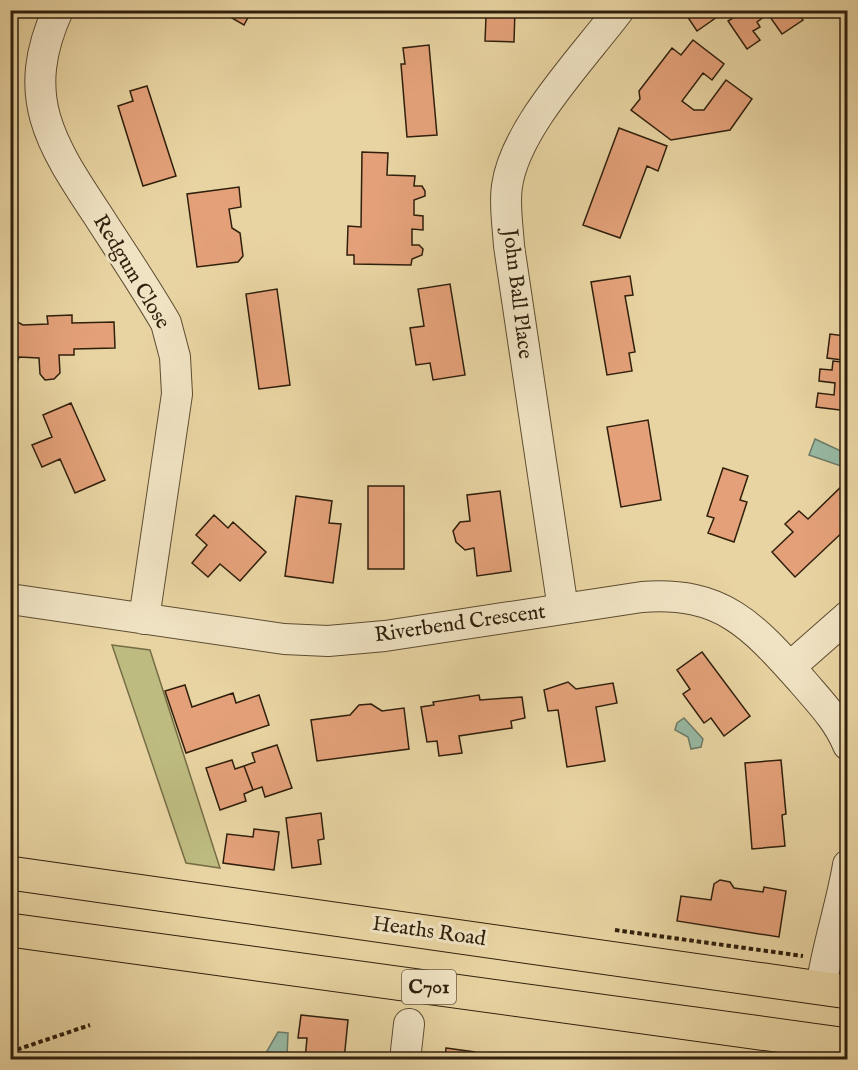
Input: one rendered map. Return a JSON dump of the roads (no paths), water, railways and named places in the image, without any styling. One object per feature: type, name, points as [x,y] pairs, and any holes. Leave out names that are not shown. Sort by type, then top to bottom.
[{"type":"main road","name":"Heaths Road","points":[[10,873],[835,990]]},
{"type":"main road","name":"C701","points":[[10,930],[829,1048]]},
{"type":"main road","points":[[829,1048],[835,990]]},
{"type":"street","name":"Redgum Close","points":[[58,10],[43,52],[40,87],[52,141],[166,322],[175,357],[177,394],[144,619]]},
{"type":"street","name":"John Ball Place","points":[[563,609],[508,246],[506,188],[523,136],[619,10]]},
{"type":"street","name":"Riverbend Crescent","points":[[10,599],[284,639],[328,641],[385,636],[642,597],[680,596],[695,599],[730,613],[745,622],[790,667],[830,713],[848,745]]},
{"type":"street","points":[[790,667],[848,616]]},
{"type":"street","points":[[835,990],[826,959],[841,906],[848,865]]},
{"type":"street","points":[[10,937],[104,951],[142,948]]},
{"type":"street","points":[[405,1059],[409,1024]]}]
